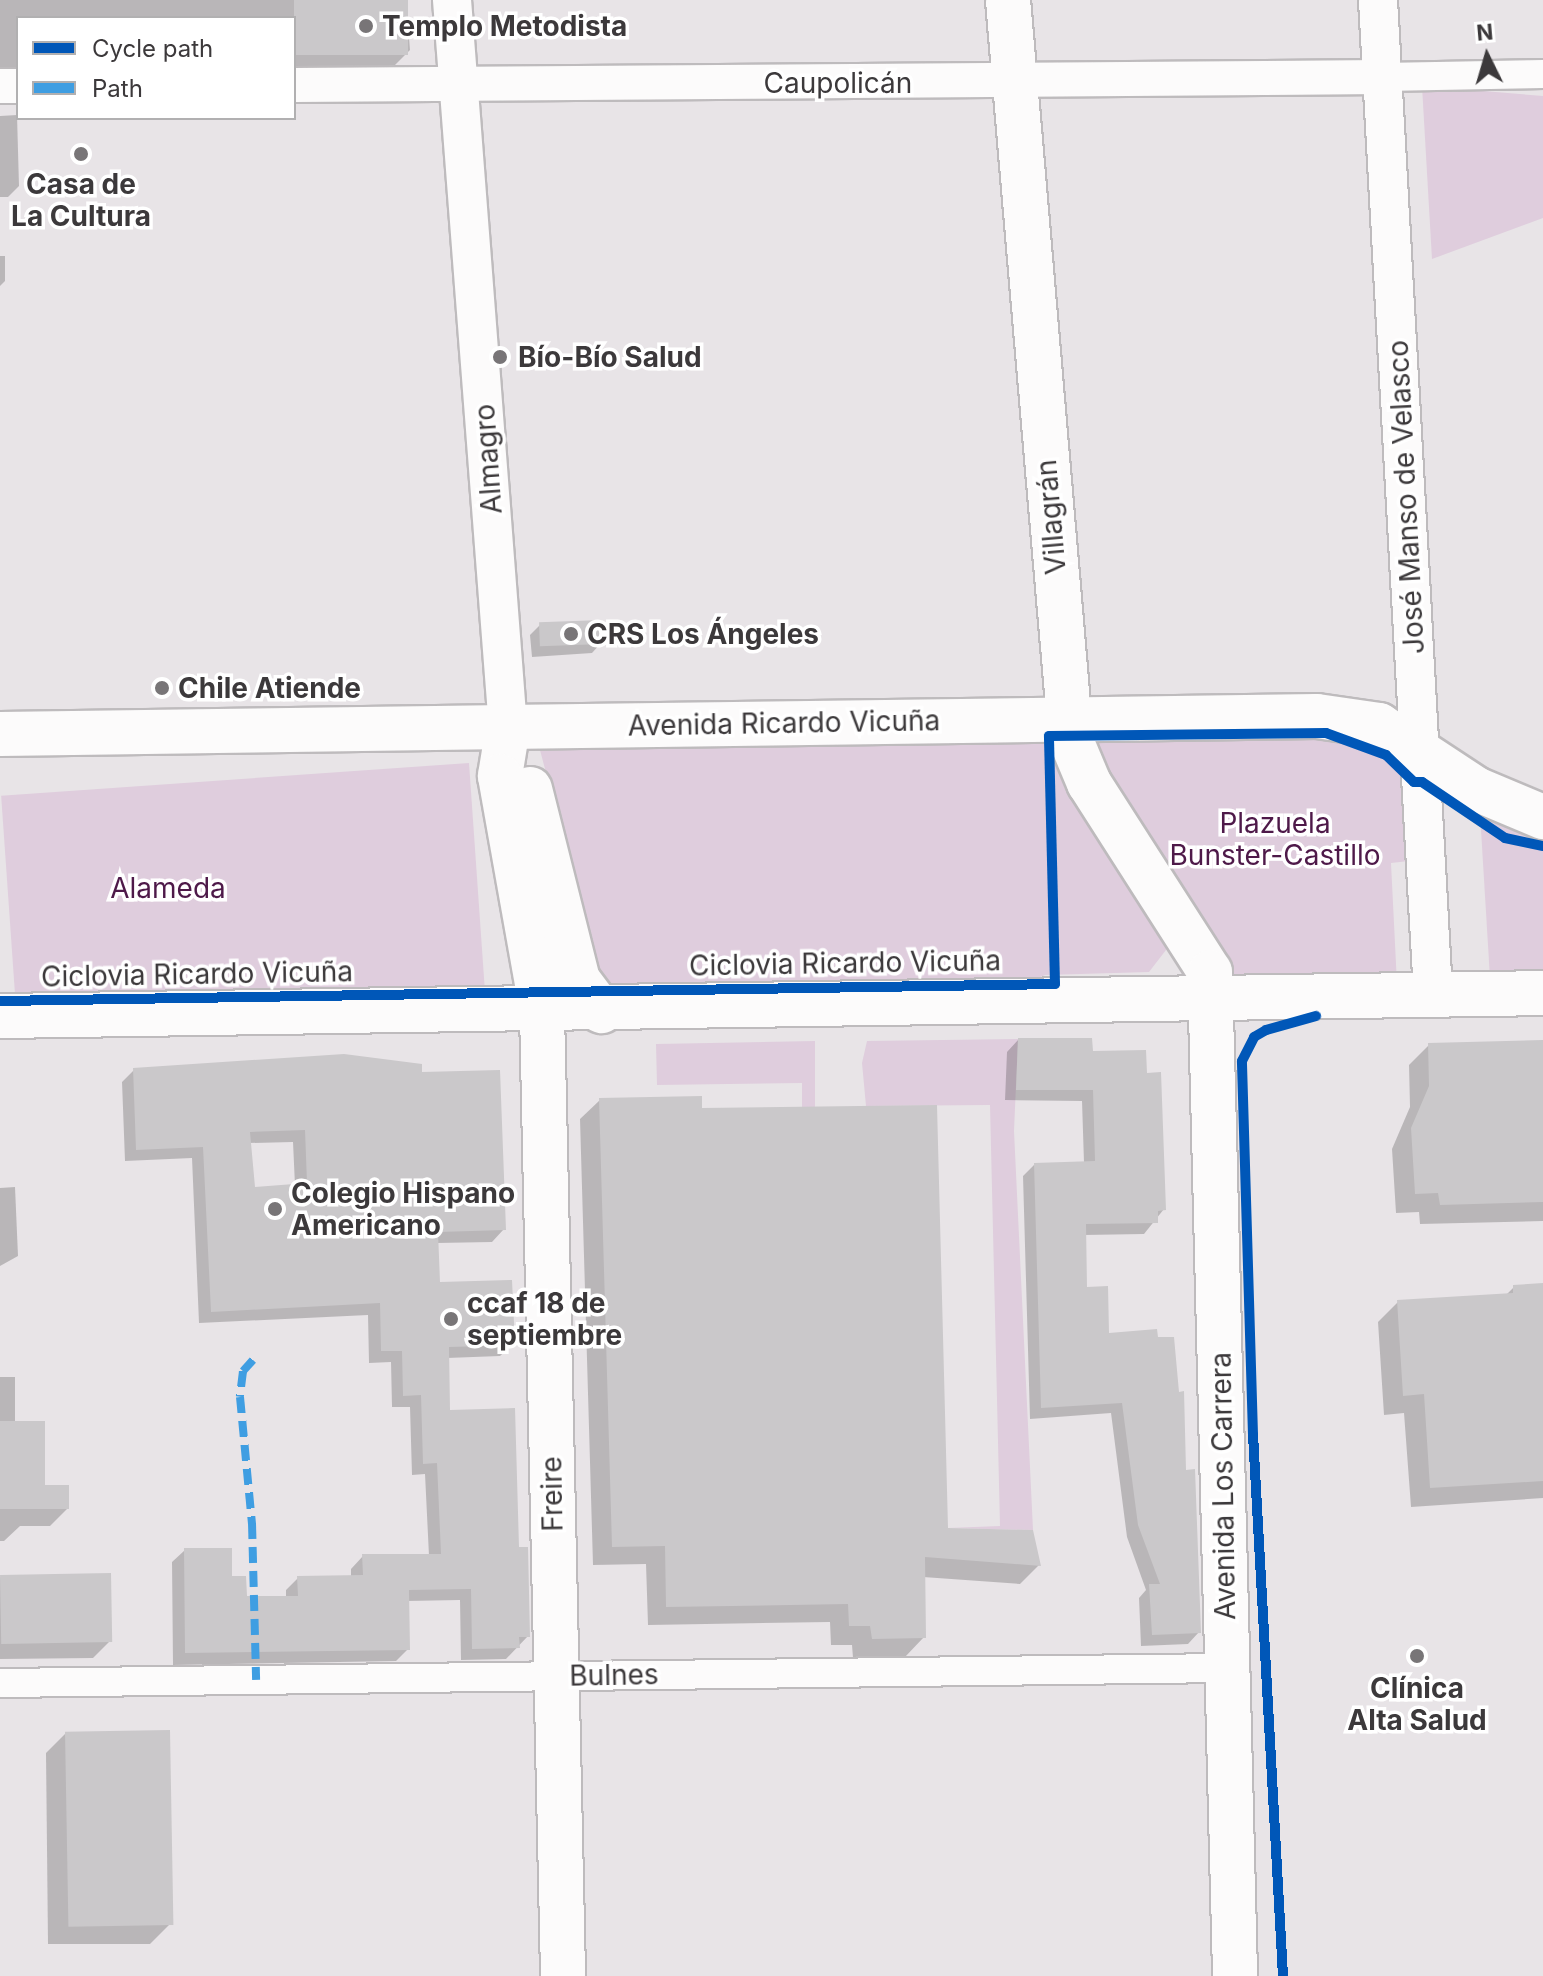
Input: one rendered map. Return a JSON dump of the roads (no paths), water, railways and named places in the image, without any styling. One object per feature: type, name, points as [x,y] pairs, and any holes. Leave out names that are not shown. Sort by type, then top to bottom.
[{"type":"main road","name":"Almagro","points":[[452,0],[508,727],[500,776],[542,1011]]},
{"type":"main road","name":"Villagrán","points":[[1008,0],[1067,719],[1081,768],[1210,972],[1212,996]]},
{"type":"main road","name":"José Manso de Velasco","points":[[1378,0],[1433,994]]},
{"type":"main road","name":"Avenida Ricardo Vicuña","points":[[0,734],[1345,718],[1379,725],[1493,798],[1543,817]]},
{"type":"main road","name":"Almagro","points":[[508,727],[525,772],[578,980],[601,1011]]},
{"type":"main road","points":[[1083,998],[1122,991],[1164,963],[1172,938],[1168,908]]},
{"type":"main road","points":[[0,1016],[601,1011],[1083,998],[1543,993]]},
{"type":"main road","name":"Avenida Los Carrera","points":[[1212,996],[1235,1976]]},
{"type":"main road","name":"Freire","points":[[542,1011],[563,1976]]},
{"type":"street","points":[[1383,77],[1543,74]]},
{"type":"street","name":"Caupolicán","points":[[296,85],[1383,77]]},
{"type":"street","name":"Bulnes","points":[[0,1683],[1228,1668]]},
{"type":"place","name":"Templo Metodista","points":[[366,26]]},
{"type":"place","name":"Casa de La Cultura","points":[[81,154]]},
{"type":"place","name":"Bío-Bío Salud","points":[[500,357]]},
{"type":"place","name":"CRS Los Ángeles","points":[[571,634]]},
{"type":"place","name":"Chile Atiende","points":[[162,688]]},
{"type":"place","name":"Colegio Hispano Americano","points":[[275,1209]]},
{"type":"place","name":"ccaf 18 de septiembre","points":[[451,1319]]},
{"type":"place","name":"Clínica Alta Salud","points":[[1417,1656]]},
{"type":"park label","name":"Plazuela Bunster-Castillo","points":[[1275,839]]},
{"type":"park label","name":"Alameda","points":[[168,888]]}]
